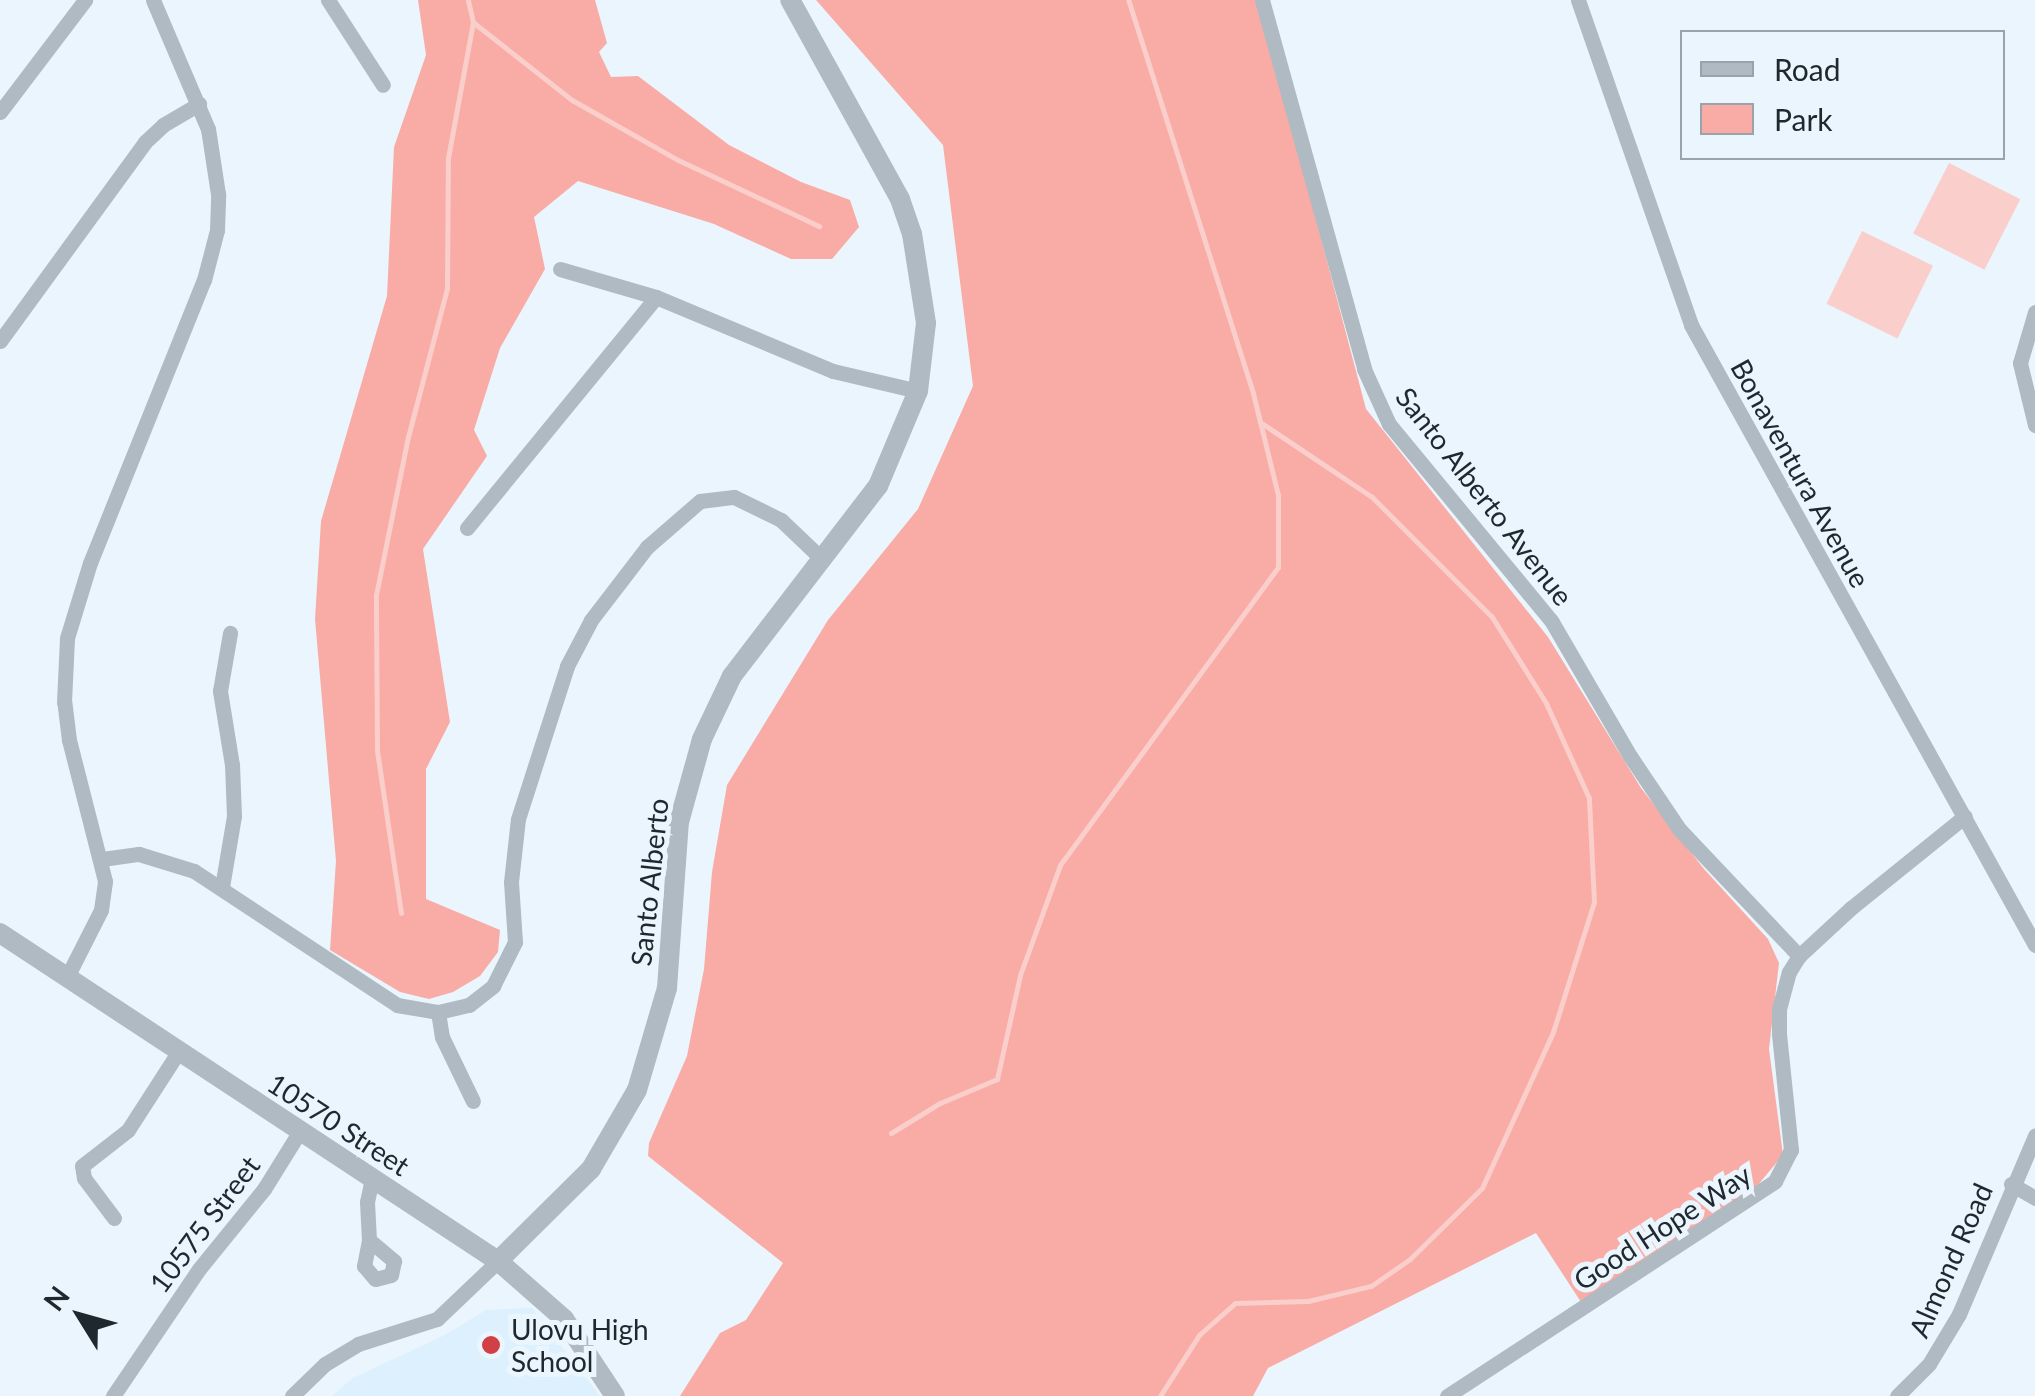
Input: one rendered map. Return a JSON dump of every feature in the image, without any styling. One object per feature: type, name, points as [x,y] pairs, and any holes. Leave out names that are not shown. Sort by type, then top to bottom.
[{"type":"street","points":[[0,112],[85,0]]},
{"type":"street","points":[[67,977],[101,910],[102,859],[69,740],[64,702],[67,638],[90,563],[212,254],[218,194],[208,128],[200,104],[153,0]]},
{"type":"street","points":[[328,0],[382,85]]},
{"type":"street","name":"Santo Alberto","points":[[292,1396],[325,1364],[358,1344],[438,1319],[591,1169],[637,1090],[666,988],[679,822],[694,759],[732,676],[878,486],[918,391],[926,323],[912,234],[900,199],[790,0]]},
{"type":"street","name":"Santo Alberto Avenue","points":[[1262,0],[1364,369],[1389,424],[1552,622],[1630,756],[1679,829],[1800,956]]},
{"type":"street","name":"Bonaventura Avenue","points":[[1578,0],[1691,325],[2035,944]]},
{"type":"street","points":[[0,340],[145,142],[163,125],[200,104]]},
{"type":"street","points":[[560,269],[656,297],[797,359],[918,391]]},
{"type":"street","points":[[467,528],[656,297]]},
{"type":"street","points":[[2035,312],[2020,363],[2035,426]]},
{"type":"street","points":[[102,859],[139,854],[158,858],[222,886],[397,1005],[438,1012],[469,1005],[483,996],[509,960],[514,942],[512,882],[518,819],[576,644],[647,548],[700,501],[734,498],[755,504],[781,520],[823,560]]},
{"type":"street","points":[[222,886],[234,804],[220,691],[230,633]]},
{"type":"street","name":"Good Hope Way","points":[[1448,1396],[1726,1218],[1776,1181],[1792,1150],[1778,1009],[1789,972],[1800,956],[1964,816]]},
{"type":"street","name":"10570 Street","points":[[0,933],[498,1261],[564,1319],[615,1396]]},
{"type":"street","points":[[438,1012],[442,1036],[473,1101]]},
{"type":"street","points":[[114,1218],[84,1178],[82,1166],[128,1130],[180,1052]]},
{"type":"street","name":"10575 Street","points":[[113,1396],[199,1268],[270,1180],[300,1131]]},
{"type":"street","name":"Almond Road","points":[[1897,1396],[1929,1364],[1952,1328],[2035,1136]]},
{"type":"street","points":[[369,1240],[366,1202],[372,1179]]},
{"type":"street","points":[[2012,1184],[2035,1198]]},
{"type":"shaded area","points":[[1949,163],[2020,199],[1984,270],[1913,233]]},
{"type":"shaded area","points":[[1862,231],[1933,266],[1897,338],[1826,304]]},
{"type":"shaded area","name":"Ulovu High School","points":[[532,1308],[600,1396],[332,1396],[353,1378],[445,1335],[486,1310]]},
{"type":"green space","points":[[418,0],[595,0],[607,43],[599,52],[611,77],[638,76],[729,145],[801,182],[850,200],[859,227],[832,259],[791,259],[714,224],[578,181],[534,217],[545,269],[500,348],[474,430],[487,456],[423,549],[450,722],[426,769],[426,899],[500,930],[498,952],[480,976],[453,992],[429,999],[400,992],[330,950],[336,861],[315,619],[321,521],[387,296],[394,147],[426,55]]},
{"type":"green space","points":[[816,0],[1258,0],[1366,409],[1548,637],[1641,788],[1704,869],[1768,939],[1779,963],[1769,1049],[1783,1155],[1757,1186],[1581,1302],[1536,1233],[1268,1368],[1253,1396],[680,1396],[720,1333],[746,1320],[783,1263],[648,1156],[649,1143],[687,1056],[704,969],[712,872],[727,785],[828,620],[918,509],[973,386],[943,145]]},
{"type":"waterway","points":[[401,913],[377,750],[376,595],[408,437],[447,288],[448,158],[473,22],[468,0]]},
{"type":"waterway","points":[[891,1133],[940,1103],[997,1079],[1020,975],[1060,865],[1278,567],[1278,495],[1253,393],[1128,0]]},
{"type":"waterway","points":[[474,23],[572,100],[678,160],[819,226]]},
{"type":"waterway","points":[[1160,1396],[1199,1335],[1235,1303],[1308,1301],[1371,1286],[1410,1259],[1482,1188],[1553,1032],[1594,902],[1589,798],[1546,703],[1492,617],[1372,497],[1260,422]]},
{"type":"place","name":"Ulovu High School","points":[[491,1345]]}]
